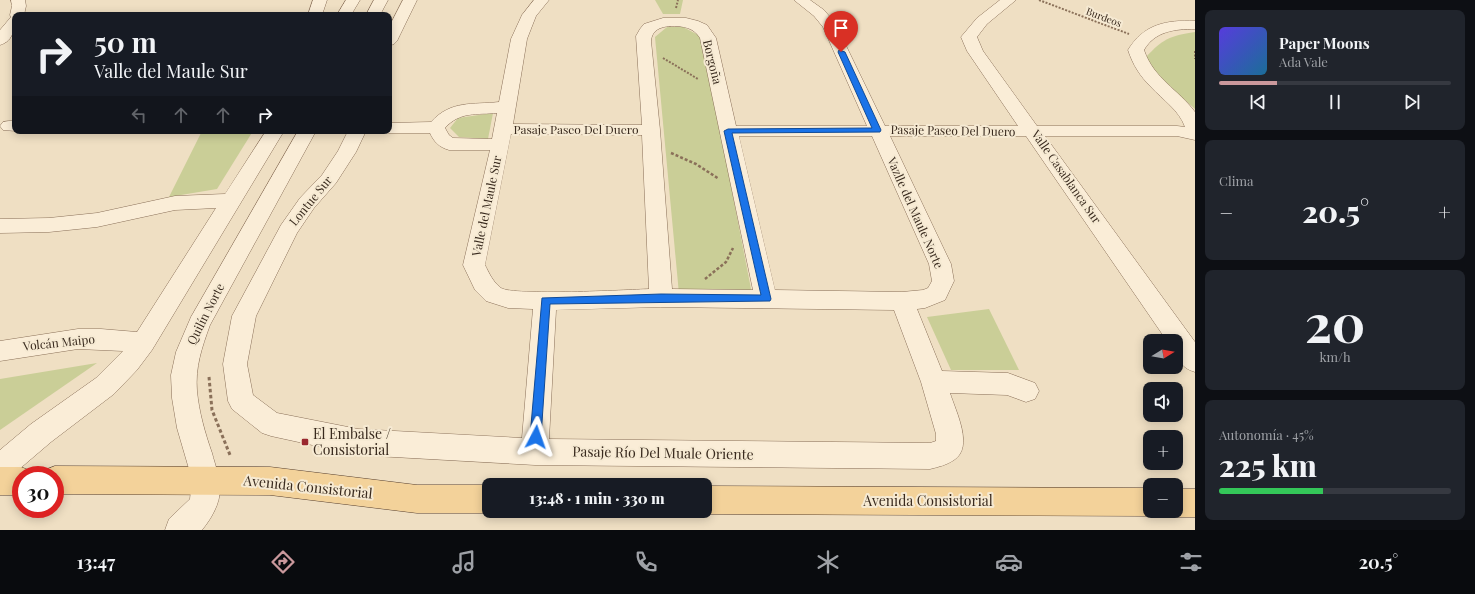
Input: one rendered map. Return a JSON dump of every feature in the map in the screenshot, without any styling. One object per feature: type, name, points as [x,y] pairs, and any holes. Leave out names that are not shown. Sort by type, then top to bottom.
[{"type":"main road","points":[[0,480],[12,480]]},
{"type":"main road","name":"Avenida Consistorial","points":[[64,480],[270,481],[417,499],[482,499]]},
{"type":"main road","name":"Avenida Consistorial","points":[[712,500],[1143,502]]},
{"type":"main road","points":[[1183,502],[1195,503]]},
{"type":"street","points":[[18,0],[18,12]]},
{"type":"street","points":[[316,12],[320,0]]},
{"type":"street","points":[[346,12],[353,0]]},
{"type":"street","points":[[375,12],[381,0]]},
{"type":"street","points":[[392,35],[410,0]]},
{"type":"street","name":"Valle del Maule Sur","points":[[542,0],[529,15],[519,40],[507,107],[474,265],[483,284],[494,295],[508,299],[545,301],[661,298]]},
{"type":"street","name":"Vazlle del Maule Norte","points":[[661,298],[902,302],[925,299],[937,294],[943,281],[940,264],[830,26],[819,13],[801,0]]},
{"type":"street","name":"Valle Casablanca Sur","points":[[1009,0],[986,16],[969,37],[975,51],[1034,132],[1195,362]]},
{"type":"street","name":"Borgoña","points":[[643,41],[644,32],[651,26],[672,22],[688,23],[699,27],[704,31],[708,38],[766,299]]},
{"type":"street","points":[[1195,24],[1158,29],[1142,39],[1136,50],[1145,71],[1186,112],[1195,129]]},
{"type":"street","points":[[0,40],[12,25]]},
{"type":"street","points":[[643,41],[651,138],[661,298]]},
{"type":"street","name":"Pasaje Paseo Del Duero","points":[[507,107],[456,111],[445,117],[436,127],[441,138],[449,144],[501,137],[651,138]]},
{"type":"street","points":[[392,128],[436,127]]},
{"type":"street","name":"Pasaje Paseo Del Duero","points":[[728,131],[1177,131],[1195,134]]},
{"type":"street","points":[[0,468],[41,433],[105,386],[128,363],[143,343],[273,134]]},
{"type":"street","name":"Quilín Norte","points":[[180,530],[189,523],[201,508],[206,495],[207,480],[195,443],[186,406],[184,382],[185,357],[199,324],[305,134]]},
{"type":"street","name":"Lontue Sur","points":[[244,316],[288,230],[307,203],[329,179],[347,152],[356,134]]},
{"type":"street","points":[[0,226],[49,226],[98,220],[175,203],[232,201]]},
{"type":"street","points":[[535,452],[545,301]]},
{"type":"street","points":[[902,302],[934,382],[1008,384],[1026,392]]},
{"type":"street","name":"Pasaje Río Del Muale Oriente","points":[[244,316],[235,364],[241,401],[271,424],[358,442],[535,452],[930,456],[943,452],[949,447],[950,434],[934,382]]},
{"type":"street","name":"Volcán Maipo","points":[[0,351],[78,339],[101,339],[143,343]]},
{"type":"path","name":"Burdeos","points":[[1039,0],[1142,39]]},
{"type":"path","points":[[643,41],[663,58],[700,81]]},
{"type":"path","points":[[1195,51],[1195,59]]},
{"type":"path","points":[[651,138],[702,166],[720,180]]},
{"type":"path","points":[[704,279],[722,268],[731,255],[734,244]]},
{"type":"green space","points":[[655,0],[683,0],[680,14],[663,14]]},
{"type":"green space","points":[[667,27],[683,27],[702,37],[752,294],[679,294],[655,37]]},
{"type":"green space","points":[[1195,32],[1195,109],[1152,71],[1146,57],[1167,39]]},
{"type":"green space","points":[[493,113],[488,139],[459,137],[450,128],[458,118]]},
{"type":"green space","points":[[200,134],[251,134],[217,189],[169,197]]},
{"type":"green space","points":[[989,309],[1019,370],[951,370],[927,317]]},
{"type":"green space","points":[[97,363],[0,430],[0,379]]},
{"type":"place","name":"El Embalse / Consistorial","points":[[305,442]]},
{"type":"route","points":[[536,437],[545,301],[661,298],[766,299],[728,131],[877,130],[841,52]]}]
